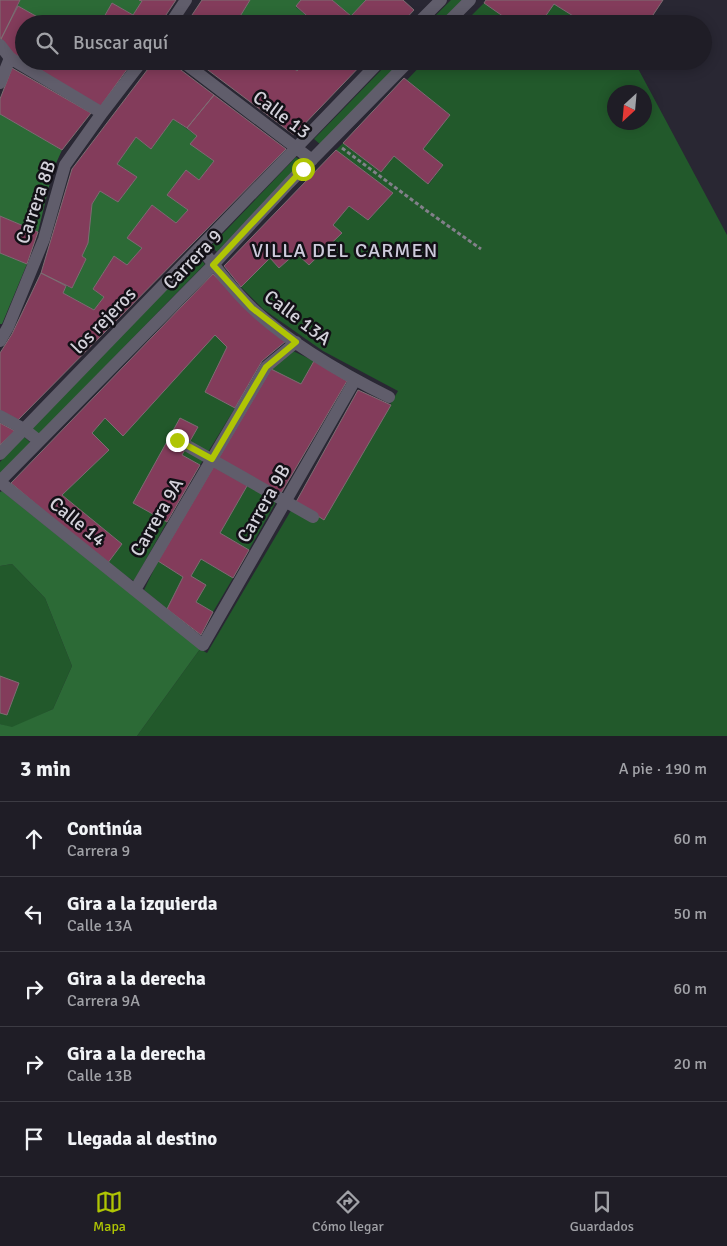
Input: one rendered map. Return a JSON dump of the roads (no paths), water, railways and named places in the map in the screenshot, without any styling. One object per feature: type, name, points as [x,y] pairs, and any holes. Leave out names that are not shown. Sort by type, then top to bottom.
[{"type":"street","points":[[176,15],[186,0]]},
{"type":"street","points":[[426,15],[440,0]]},
{"type":"street","points":[[455,15],[470,0]]},
{"type":"street","points":[[0,46],[15,61]]},
{"type":"street","points":[[0,83],[10,58]]},
{"type":"street","points":[[30,70],[102,113]]},
{"type":"street","name":"Carrera 8B","points":[[0,341],[8,327],[44,239],[65,165],[135,70]]},
{"type":"street","name":"Calle 13","points":[[194,70],[312,160]]},
{"type":"street","name":"los rejeros","points":[[0,454],[371,70]]},
{"type":"street","name":"Carrera 9","points":[[0,482],[213,265],[400,70]]},
{"type":"street","name":"Calle 13A","points":[[200,247],[213,265],[252,308],[296,342],[355,380],[389,397]]},
{"type":"street","name":"Carrera 9A","points":[[135,590],[266,367],[296,342]]},
{"type":"street","name":"Carrera 9B","points":[[204,645],[355,380]]},
{"type":"street","points":[[0,416],[24,429],[39,442]]},
{"type":"street","points":[[177,440],[313,517]]},
{"type":"street","name":"Calle 14","points":[[0,482],[204,645]]},
{"type":"district","name":"VILLA DEL CARMEN","points":[[345,250]]}]
